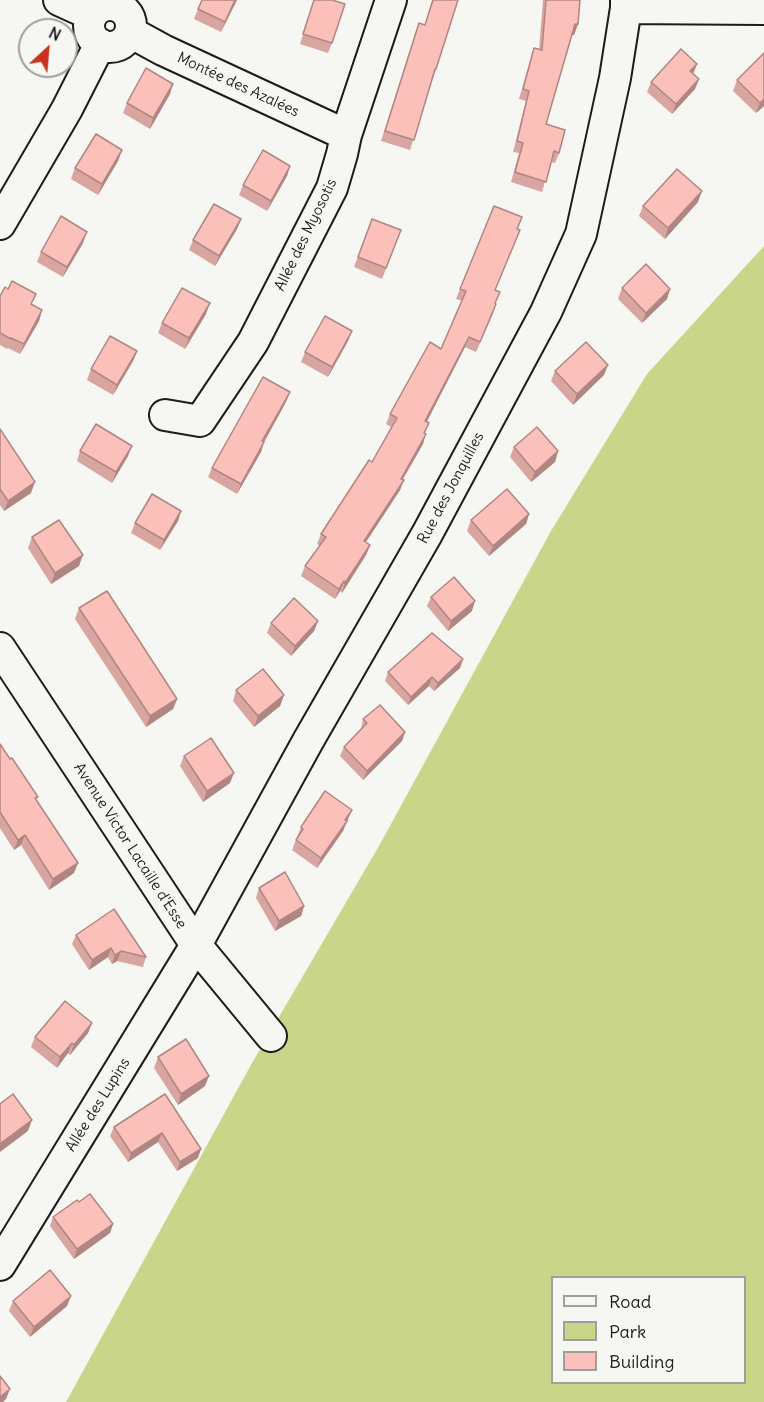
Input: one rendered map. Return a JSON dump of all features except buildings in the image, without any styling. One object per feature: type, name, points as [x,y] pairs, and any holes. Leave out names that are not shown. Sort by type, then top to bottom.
[{"type":"street","points":[[59,0],[92,15]]},
{"type":"street","name":"Allée des Myosotis","points":[[165,415],[200,421],[253,342],[332,188],[346,135],[391,0]]},
{"type":"street","points":[[626,4],[764,9]]},
{"type":"street","name":"Rue des Jonquilles","points":[[196,945],[427,534],[546,312],[582,234],[615,78],[626,4]]},
{"type":"street","points":[[105,5],[113,5],[125,13],[123,42],[111,47],[100,44],[93,38],[89,23],[97,9],[105,5]]},
{"type":"street","name":"Montée des Azalées","points":[[125,13],[163,50],[346,135]]},
{"type":"street","points":[[0,224],[67,109],[100,44]]},
{"type":"street","name":"Avenue Victor Lacaille d'Esse","points":[[0,648],[196,945],[271,1036]]},
{"type":"street","name":"Allée des Lupins","points":[[0,1265],[196,945]]},
{"type":"green space","points":[[764,246],[764,1402],[66,1402],[252,1063],[379,846],[551,531],[647,374]]}]
